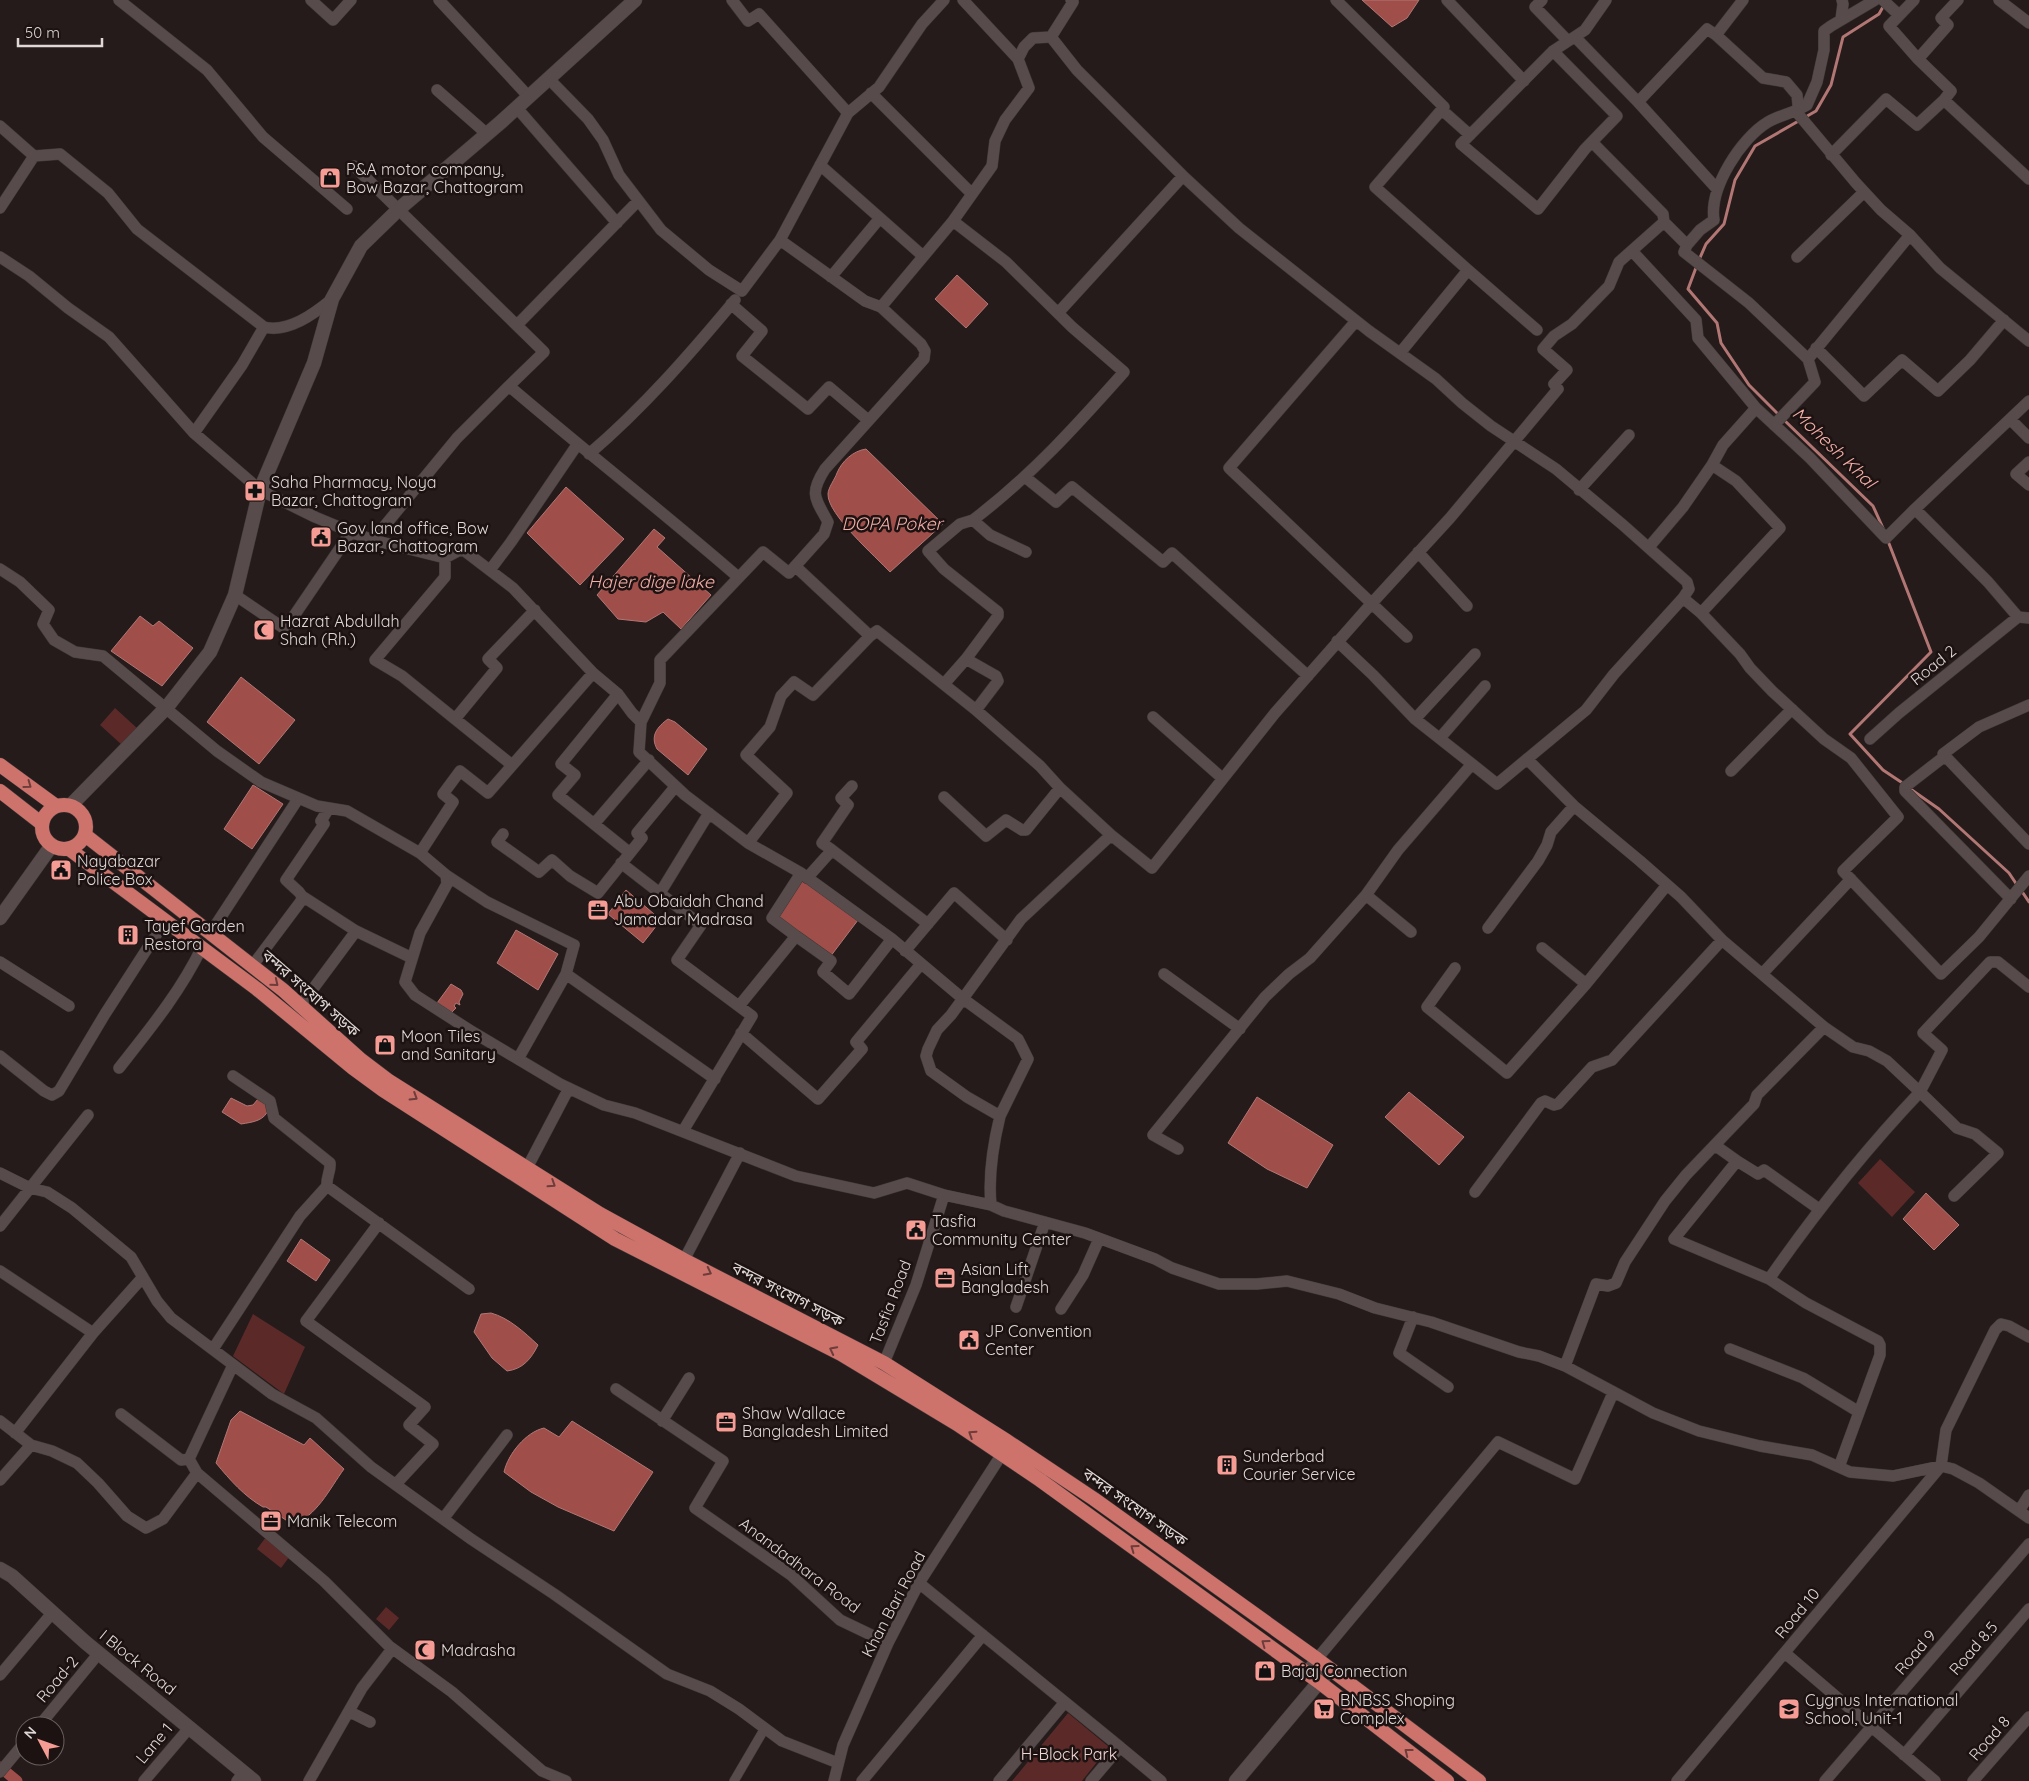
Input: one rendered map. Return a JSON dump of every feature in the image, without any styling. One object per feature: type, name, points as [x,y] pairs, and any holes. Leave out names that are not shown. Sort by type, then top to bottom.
[{"type":"highway","points":[[0,764],[56,806]]},
{"type":"highway","points":[[0,791],[42,823],[45,837],[52,844],[62,849],[76,846],[85,834],[86,820],[77,808],[71,805],[56,806],[50,810],[42,823]]},
{"type":"highway","name":"বন্দর সংযোগ সড়ক","points":[[85,834],[253,965],[301,1005],[360,1059],[389,1081],[600,1214],[684,1260],[884,1363],[1007,1441],[1094,1499],[1317,1659],[1479,1781]]},
{"type":"highway","name":"বন্দর সংযোগ সড়ক","points":[[69,848],[257,989],[353,1068],[383,1090],[616,1239],[841,1354],[957,1424],[1002,1454],[1306,1672],[1447,1781]]},
{"type":"street","points":[[119,0],[207,70],[264,137],[347,209]]},
{"type":"street","points":[[311,0],[333,20],[351,0]]},
{"type":"street","points":[[439,0],[529,97]]},
{"type":"street","points":[[71,805],[167,707],[210,652],[235,595],[260,490],[314,363],[332,299],[361,246],[399,209],[517,108],[635,0]]},
{"type":"street","points":[[732,0],[748,21],[759,14],[848,113]]},
{"type":"street","points":[[589,454],[618,429],[703,339],[742,291],[780,240],[848,113],[879,87],[922,24],[944,0]]},
{"type":"street","points":[[880,308],[953,220],[992,166],[995,141],[1005,120],[1030,88],[1018,59],[963,0]]},
{"type":"street","points":[[1051,37],[1072,1],[1086,0]]},
{"type":"street","points":[[1336,0],[1444,107],[1375,186],[1537,330]]},
{"type":"street","points":[[1447,0],[1524,81]]},
{"type":"street","points":[[1542,0],[1535,7],[1638,102],[1717,189]]},
{"type":"street","points":[[1553,51],[1617,116],[1592,142],[1538,210],[1461,144],[1553,51],[1585,30],[1606,0]]},
{"type":"street","points":[[1716,35],[1744,0]]},
{"type":"street","points":[[1841,19],[1842,0]]},
{"type":"street","points":[[1774,425],[1815,382],[1808,358],[1749,303],[1684,252],[1687,245],[1700,230],[1714,220],[1713,213],[1717,189],[1739,150],[1755,131],[1769,121],[1807,106],[1817,82],[1824,50],[1824,32],[1841,19],[1874,0]]},
{"type":"street","points":[[1883,0],[1899,15]]},
{"type":"street","points":[[1830,155],[1886,99],[1917,125],[1951,91],[1918,59],[1889,26],[1914,0]]},
{"type":"street","points":[[1918,59],[1948,25],[1941,18],[1958,0]]},
{"type":"street","points":[[1999,0],[2029,23]]},
{"type":"street","points":[[1638,102],[1707,29],[1763,78],[1786,82],[1797,95],[1797,111],[1799,115],[1830,155],[1864,192],[1940,268],[2029,340]]},
{"type":"street","points":[[1018,59],[1024,46],[1033,38],[1051,37]]},
{"type":"street","points":[[1051,37],[1078,70],[1183,176],[1239,228],[1356,320],[1436,379],[1491,426],[1541,458],[1649,547],[1687,582],[1689,588],[1683,598],[1614,674],[1586,710],[1568,727],[1497,784],[1415,719],[1373,674],[1337,641]]},
{"type":"street","points":[[549,79],[588,119],[604,140],[619,176],[661,230],[709,270],[742,291]]},
{"type":"street","points":[[437,90],[487,134]]},
{"type":"street","points":[[871,93],[972,194]]},
{"type":"street","points":[[1944,100],[2029,179]]},
{"type":"street","points":[[517,108],[617,223]]},
{"type":"street","points":[[1442,110],[1470,135]]},
{"type":"street","points":[[0,126],[34,156],[60,154],[108,193],[137,229],[264,326],[274,329],[310,317],[332,299]]},
{"type":"street","points":[[1592,142],[1663,214],[1664,222],[1687,245]]},
{"type":"street","points":[[0,208],[34,156]]},
{"type":"street","points":[[820,165],[923,256]]},
{"type":"street","points":[[354,166],[544,352],[457,438],[373,540]]},
{"type":"street","points":[[1058,313],[1183,176]]},
{"type":"street","points":[[1797,257],[1864,192]]},
{"type":"street","points":[[517,325],[638,201]]},
{"type":"street","points":[[831,277],[880,218]]},
{"type":"street","points":[[944,684],[966,659],[998,616],[998,612],[944,569],[928,551],[960,524],[973,520],[1025,477],[1064,440],[1124,372],[1058,313],[1006,262],[953,220]]},
{"type":"street","points":[[748,843],[786,793],[746,755],[770,727],[781,696],[794,682],[813,694],[876,631],[976,710],[1040,766],[1060,788],[1111,834],[1152,868],[1275,713],[1337,641],[1450,518],[1558,389],[1554,384],[1567,370],[1543,349],[1554,336],[1572,324],[1609,286],[1619,262],[1633,252],[1664,222]]},
{"type":"street","points":[[1808,358],[1910,236]]},
{"type":"street","points":[[780,240],[865,301],[880,308],[921,344],[925,351],[924,359],[825,469],[817,482],[814,496],[828,522],[824,534],[788,573],[763,552],[660,660],[660,684],[641,722],[639,752],[675,787],[748,843],[804,875],[892,939],[962,998],[1018,1039],[1028,1059],[1000,1116],[991,1164],[990,1186],[992,1205]]},
{"type":"street","points":[[1633,252],[1696,320],[1698,338],[1756,408],[1810,458],[1886,538],[2029,401]]},
{"type":"street","points":[[0,257],[29,276],[68,308],[109,336],[194,433],[260,490],[315,518],[373,540],[445,558],[462,548],[513,588],[592,672],[618,694],[641,722]]},
{"type":"street","points":[[1400,353],[1468,270]]},
{"type":"street","points":[[731,304],[762,331],[742,356],[808,409],[829,387],[868,420]]},
{"type":"street","points":[[1356,320],[1229,468],[1407,638]]},
{"type":"street","points":[[1816,348],[1864,396],[1902,360],[1938,391],[1970,360],[2004,320]]},
{"type":"street","points":[[194,433],[242,364],[264,326]]},
{"type":"street","points":[[509,386],[577,445],[683,528],[738,578]]},
{"type":"street","points":[[1649,547],[1683,507],[1712,465],[1723,445],[1756,408]]},
{"type":"street","points":[[2010,419],[2029,438]]},
{"type":"street","points":[[1579,490],[1629,436]]},
{"type":"street","points":[[490,570],[577,445]]},
{"type":"street","points":[[2029,462],[2016,474],[2029,485]]},
{"type":"street","points":[[1701,613],[1780,528],[1736,481],[1712,465]]},
{"type":"street","points":[[1025,477],[1056,502],[1072,487],[1163,562],[1172,553],[1308,676]]},
{"type":"street","points":[[1915,509],[2023,618]]},
{"type":"street","points":[[973,520],[990,535],[1026,552]]},
{"type":"street","points":[[235,595],[284,629],[351,532]]},
{"type":"street","points":[[1418,552],[1467,606]]},
{"type":"street","points":[[445,558],[446,577],[375,660],[402,676],[512,765]]},
{"type":"street","points":[[795,566],[870,636]]},
{"type":"street","points":[[0,569],[20,582],[49,610],[43,624],[54,640],[75,652],[103,656],[167,707],[217,751],[261,782],[298,799],[347,811],[420,853],[446,875],[487,902],[574,944],[566,974],[518,1060]]},
{"type":"street","points":[[1683,598],[1701,613],[1740,654],[1750,668],[1792,709],[1824,739],[1851,758],[1898,817],[1843,871],[1942,974],[1979,937],[2029,876]]},
{"type":"street","points":[[455,719],[497,668],[488,658],[535,610]]},
{"type":"street","name":"Road 2","points":[[1870,739],[1899,713],[2023,618]]},
{"type":"street","points":[[1415,719],[1475,654]]},
{"type":"street","points":[[966,659],[996,676],[998,681],[976,710]]},
{"type":"street","points":[[420,853],[452,802],[443,794],[460,771],[488,792],[592,672]]},
{"type":"street","points":[[1440,738],[1485,686]]},
{"type":"street","points":[[618,694],[561,764],[575,775],[558,795],[630,853]]},
{"type":"street","points":[[2011,899],[1905,791],[1905,787],[1945,756],[1943,754],[1979,727],[2029,706]]},
{"type":"street","points":[[1730,771],[1792,709]]},
{"type":"street","points":[[1153,717],[1222,778]]},
{"type":"street","points":[[1945,756],[2029,844]]},
{"type":"street","points":[[1527,758],[1574,806],[1681,897],[1722,940],[1824,1027],[1852,1047],[1869,1051],[1887,1061],[1957,1128],[1975,1134],[1998,1153],[1954,1196]]},
{"type":"street","points":[[594,824],[648,760]]},
{"type":"street","points":[[1178,1149],[1153,1135],[1265,997],[1289,974],[1310,958],[1366,895],[1398,850],[1472,764]]},
{"type":"street","points":[[852,786],[841,798],[848,805],[822,843],[928,924]]},
{"type":"street","points":[[503,834],[497,842],[539,872],[552,860],[570,876],[598,893],[642,838],[637,833],[675,787]]},
{"type":"street","points":[[944,797],[986,836],[1006,820],[1022,830],[1026,830],[1060,788]]},
{"type":"street","points":[[211,932],[298,799]]},
{"type":"street","points":[[1488,928],[1538,861],[1547,845],[1551,832],[1574,806]]},
{"type":"street","points":[[330,808],[321,821],[324,824],[286,880],[302,896],[356,931],[412,958]]},
{"type":"street","points":[[660,893],[709,813]]},
{"type":"street","points":[[1000,1116],[966,1097],[931,1071],[926,1056],[928,1049],[937,1030],[951,1015],[1022,918],[1111,834]]},
{"type":"street","points":[[0,918],[52,844]]},
{"type":"street","points":[[832,850],[804,875],[772,918],[831,961],[823,972],[849,994],[892,939]]},
{"type":"street","points":[[622,863],[701,925],[677,960],[752,1016],[682,1130]]},
{"type":"street","points":[[446,875],[447,884],[420,933],[405,982],[415,995],[518,1060],[569,1088],[604,1104],[682,1130],[796,1176],[874,1193],[907,1184],[944,1195],[992,1205],[1099,1239],[1155,1259],[1172,1268],[1219,1284],[1257,1284],[1287,1281],[1339,1294],[1375,1308],[1413,1317],[1519,1352],[1539,1356],[1565,1366],[1653,1413],[1698,1431],[1760,1446],[1812,1455],[1850,1472],[1893,1476],[1941,1466],[1952,1469],[1979,1483],[2029,1518]]},
{"type":"street","points":[[1762,974],[1851,879]]},
{"type":"street","points":[[1455,968],[1427,1007],[1507,1073],[1586,984],[1667,885]]},
{"type":"street","points":[[905,951],[954,893],[1007,940]]},
{"type":"street","points":[[1366,895],[1411,932]]},
{"type":"street","points":[[253,965],[301,901],[302,896]]},
{"type":"street","points":[[0,1056],[44,1091],[52,1095],[59,1091],[104,1014],[165,921]]},
{"type":"street","points":[[301,1005],[356,931]]},
{"type":"street","points":[[739,1006],[796,936]]},
{"type":"street","points":[[1475,1192],[1541,1103],[1545,1100],[1554,1105],[1558,1104],[1592,1067],[1612,1060],[1722,940]]},
{"type":"street","points":[[119,1068],[151,1028],[202,947]]},
{"type":"street","points":[[1542,948],[1586,984]]},
{"type":"street","points":[[0,962],[69,1006]]},
{"type":"street","points":[[1769,1279],[1820,1209],[1882,1133],[1920,1092],[1942,1050],[1923,1033],[1990,962],[1998,962],[2029,987]]},
{"type":"street","points":[[741,1033],[818,1099],[862,1049],[856,1042],[921,964]]},
{"type":"street","points":[[566,974],[715,1079]]},
{"type":"street","points":[[1164,974],[1240,1029]]},
{"type":"street","points":[[1565,1366],[1596,1284],[1608,1286],[1616,1283],[1625,1262],[1665,1201],[1686,1175],[1716,1146],[1754,1104],[1757,1095],[1824,1027]]},
{"type":"street","points":[[233,1076],[270,1101],[274,1118],[330,1163],[331,1169],[326,1180],[327,1186],[468,1289]]},
{"type":"street","points":[[527,1168],[569,1088]]},
{"type":"street","points":[[0,1226],[88,1115]]},
{"type":"street","points":[[1716,1146],[1758,1174],[1764,1170],[1820,1209]]},
{"type":"street","points":[[684,1260],[740,1153]]},
{"type":"street","points":[[1737,1161],[1674,1238],[1769,1279],[1806,1303],[1878,1341],[1880,1355],[1839,1467]]},
{"type":"street","points":[[0,1174],[30,1188],[47,1192],[72,1208],[131,1257],[157,1301],[172,1318],[272,1394],[316,1418],[371,1467],[443,1519],[667,1674],[710,1691],[740,1709],[782,1741],[838,1763]]},
{"type":"street","points":[[213,1349],[300,1216],[327,1186]]},
{"type":"street","name":"Tasfia Road","points":[[884,1363],[916,1285],[944,1195]]},
{"type":"street","points":[[1016,1306],[1045,1222]]},
{"type":"street","points":[[379,1223],[306,1321],[425,1407],[409,1424],[433,1444],[396,1484]]},
{"type":"street","points":[[1061,1309],[1083,1275],[1099,1239]]},
{"type":"street","points":[[0,1271],[93,1333]]},
{"type":"street","points":[[15,1433],[93,1333],[143,1277]]},
{"type":"street","points":[[1413,1317],[1400,1353],[1448,1387]]},
{"type":"street","points":[[1941,1466],[1946,1430],[1995,1330],[2001,1324],[2009,1326],[2029,1338]]},
{"type":"street","points":[[1730,1349],[1803,1378],[1859,1412]]},
{"type":"street","points":[[189,1459],[233,1365]]},
{"type":"street","points":[[616,1389],[662,1421],[689,1378]]},
{"type":"street","points":[[1306,1672],[1498,1442],[1575,1479],[1613,1393]]},
{"type":"street","points":[[121,1414],[181,1460],[189,1459]]},
{"type":"street","points":[[0,1421],[31,1445],[77,1463],[127,1516],[146,1528],[163,1519],[197,1473]]},
{"type":"street","name":"Anandadhara Road","points":[[662,1421],[722,1461],[695,1508],[791,1575],[840,1620],[888,1644]]},
{"type":"street","points":[[443,1519],[507,1435]]},
{"type":"street","points":[[0,1480],[31,1445]]},
{"type":"street","name":"Khan Bari Road","points":[[834,1781],[843,1745],[888,1644],[919,1583],[1002,1454]]},
{"type":"street","points":[[189,1459],[197,1473],[324,1581],[392,1649],[452,1692],[542,1771],[566,1781]]},
{"type":"street","name":"Road 10","points":[[1677,1781],[1941,1466]]},
{"type":"street","points":[[2019,1511],[2029,1495]]},
{"type":"street","name":"Road 9","points":[[1825,1781],[2029,1544]]},
{"type":"street","name":"I Block Road","points":[[1,1572],[8,1582],[48,1618],[98,1655],[254,1781]]},
{"type":"street","name":"I Block Road","points":[[1,1572],[12,1576],[98,1655]]},
{"type":"street","points":[[919,1583],[1161,1781]]},
{"type":"street","name":"Road 8.5","points":[[1904,1755],[2029,1609]]},
{"type":"street","points":[[0,1675],[48,1618]]},
{"type":"street","points":[[862,1781],[983,1635]]},
{"type":"street","points":[[309,1781],[362,1688],[392,1649]]},
{"type":"street","points":[[1785,1653],[1935,1781]]},
{"type":"street","name":"Road-2","points":[[47,1716],[98,1655]]},
{"type":"street","points":[[1236,1781],[1330,1669]]},
{"type":"street","points":[[999,1781],[1065,1702]]},
{"type":"street","points":[[350,1712],[370,1722]]},
{"type":"street","name":"Road 8","points":[[1973,1781],[2029,1717]]},
{"type":"street","points":[[734,1781],[765,1728]]},
{"type":"street","name":"I Block Road","points":[[188,1729],[241,1780]]},
{"type":"street","name":"Lane 1","points":[[144,1781],[188,1729]]},
{"type":"street","points":[[1091,1781],[1120,1747]]},
{"type":"street","points":[[3,1769],[15,1754]]},
{"type":"green space","points":[[115,708],[138,729],[122,745],[100,725]]},
{"type":"green space","points":[[1880,1159],[1915,1192],[1892,1217],[1858,1183]]},
{"type":"green space","points":[[253,1314],[305,1347],[284,1394],[233,1356]]},
{"type":"green space","points":[[266,1537],[290,1556],[281,1568],[257,1549]]},
{"type":"green space","points":[[386,1607],[399,1618],[389,1630],[376,1619]]},
{"type":"green space","name":"H-Block Park","points":[[1068,1713],[1109,1747],[1082,1781],[1012,1781]]},
{"type":"water","points":[[1362,0],[1419,0],[1407,18],[1392,27]]},
{"type":"water","points":[[957,275],[988,304],[966,328],[935,299]]},
{"type":"water","name":"DOPA Poker","points":[[866,449],[943,524],[890,572],[843,524],[835,513],[828,494],[830,486],[845,461],[852,454]]},
{"type":"water","name":"Hajer dige lake","points":[[566,487],[624,539],[580,585],[527,533]]},
{"type":"water","name":"Hajer dige lake","points":[[654,529],[665,538],[657,547],[711,595],[681,629],[663,612],[646,622],[618,619],[597,595]]},
{"type":"water","points":[[140,616],[153,626],[159,621],[193,648],[162,686],[111,651]]},
{"type":"water","points":[[241,677],[295,720],[259,764],[207,722]]},
{"type":"water","points":[[668,719],[675,722],[707,749],[688,775],[657,749],[655,744],[656,732]]},
{"type":"water","points":[[253,785],[283,804],[252,849],[224,829]]},
{"type":"water","points":[[802,879],[858,920],[830,957],[776,917]]},
{"type":"water","points":[[626,890],[661,920],[643,943],[608,914]]},
{"type":"water","points":[[516,930],[558,954],[538,990],[497,963]]},
{"type":"water","points":[[451,984],[461,990],[463,994],[459,1002],[460,1005],[456,1003],[454,1006],[456,1008],[452,1012],[437,1003]]},
{"type":"water","points":[[1409,1092],[1464,1137],[1439,1165],[1385,1117]]},
{"type":"water","points":[[1257,1097],[1333,1145],[1307,1188],[1267,1169],[1228,1143]]},
{"type":"water","points":[[231,1098],[247,1106],[253,1105],[258,1099],[269,1108],[262,1118],[241,1124],[222,1112]]},
{"type":"water","points":[[1926,1193],[1959,1225],[1934,1250],[1903,1219]]},
{"type":"water","points":[[301,1239],[330,1260],[316,1281],[287,1261]]},
{"type":"water","points":[[491,1313],[498,1315],[522,1330],[538,1345],[522,1366],[507,1371],[492,1358],[474,1332],[481,1314]]},
{"type":"water","points":[[240,1411],[304,1445],[310,1438],[344,1469],[322,1501],[301,1521],[292,1524],[266,1507],[256,1503],[216,1463],[231,1420]]},
{"type":"water","points":[[572,1421],[653,1472],[614,1531],[558,1507],[531,1492],[504,1472],[509,1458],[524,1439],[537,1430],[544,1428],[559,1437]]},
{"type":"waterway","name":"Mohesh Khal","points":[[1699,260],[1706,244],[1724,224],[1735,180],[1755,146],[1816,111],[1831,85],[1843,37],[1879,14],[1884,5]]},
{"type":"waterway","name":"Mohesh Khal","points":[[1697,265],[1688,289],[1717,323],[1721,343],[1749,385],[1779,415]]},
{"type":"waterway","name":"Mohesh Khal","points":[[1784,420],[1873,506],[1883,528]]},
{"type":"waterway","name":"Mohesh Khal","points":[[1888,541],[1931,652],[1850,734],[1883,770],[1904,784]]},
{"type":"waterway","name":"Mohesh Khal","points":[[1909,788],[1939,809],[2009,873],[2017,885]]},
{"type":"waterway","name":"Mohesh Khal","points":[[2021,890],[2029,902]]},
{"type":"waterway","points":[[0,1767],[17,1781]]},
{"type":"place","name":"P&A motor company, Bow Bazar, Chattogram","points":[[330,178]]},
{"type":"place","name":"Saha Pharmacy, Noya Bazar, Chattogram","points":[[255,491]]},
{"type":"place","name":"Gov land office, Bow Bazar, Chattogram","points":[[321,537]]},
{"type":"place","name":"Hazrat Abdullah Shah (Rh.)","points":[[264,630]]},
{"type":"place","name":"Nayabazar Police Box","points":[[61,870]]},
{"type":"place","name":"Abu Obaidah Chand Jamadar Madrasa","points":[[598,910]]},
{"type":"place","name":"Tayef Garden Restora","points":[[128,935]]},
{"type":"place","name":"Moon Tiles and Sanitary","points":[[385,1045]]},
{"type":"place","name":"Tasfia Community Center","points":[[916,1230]]},
{"type":"place","name":"Asian Lift Bangladesh","points":[[945,1278]]},
{"type":"place","name":"JP Convention Center","points":[[969,1340]]},
{"type":"place","name":"Shaw Wallace Bangladesh Limited","points":[[726,1422]]},
{"type":"place","name":"Sunderbad Courier Service","points":[[1227,1465]]},
{"type":"place","name":"Manik Telecom","points":[[271,1521]]},
{"type":"place","name":"Madrasha","points":[[425,1650]]},
{"type":"place","name":"Bajaj Connection","points":[[1265,1671]]},
{"type":"place","name":"BNBSS Shoping Complex","points":[[1324,1709]]},
{"type":"place","name":"Cygnus International School, Unit-1","points":[[1789,1709]]}]
